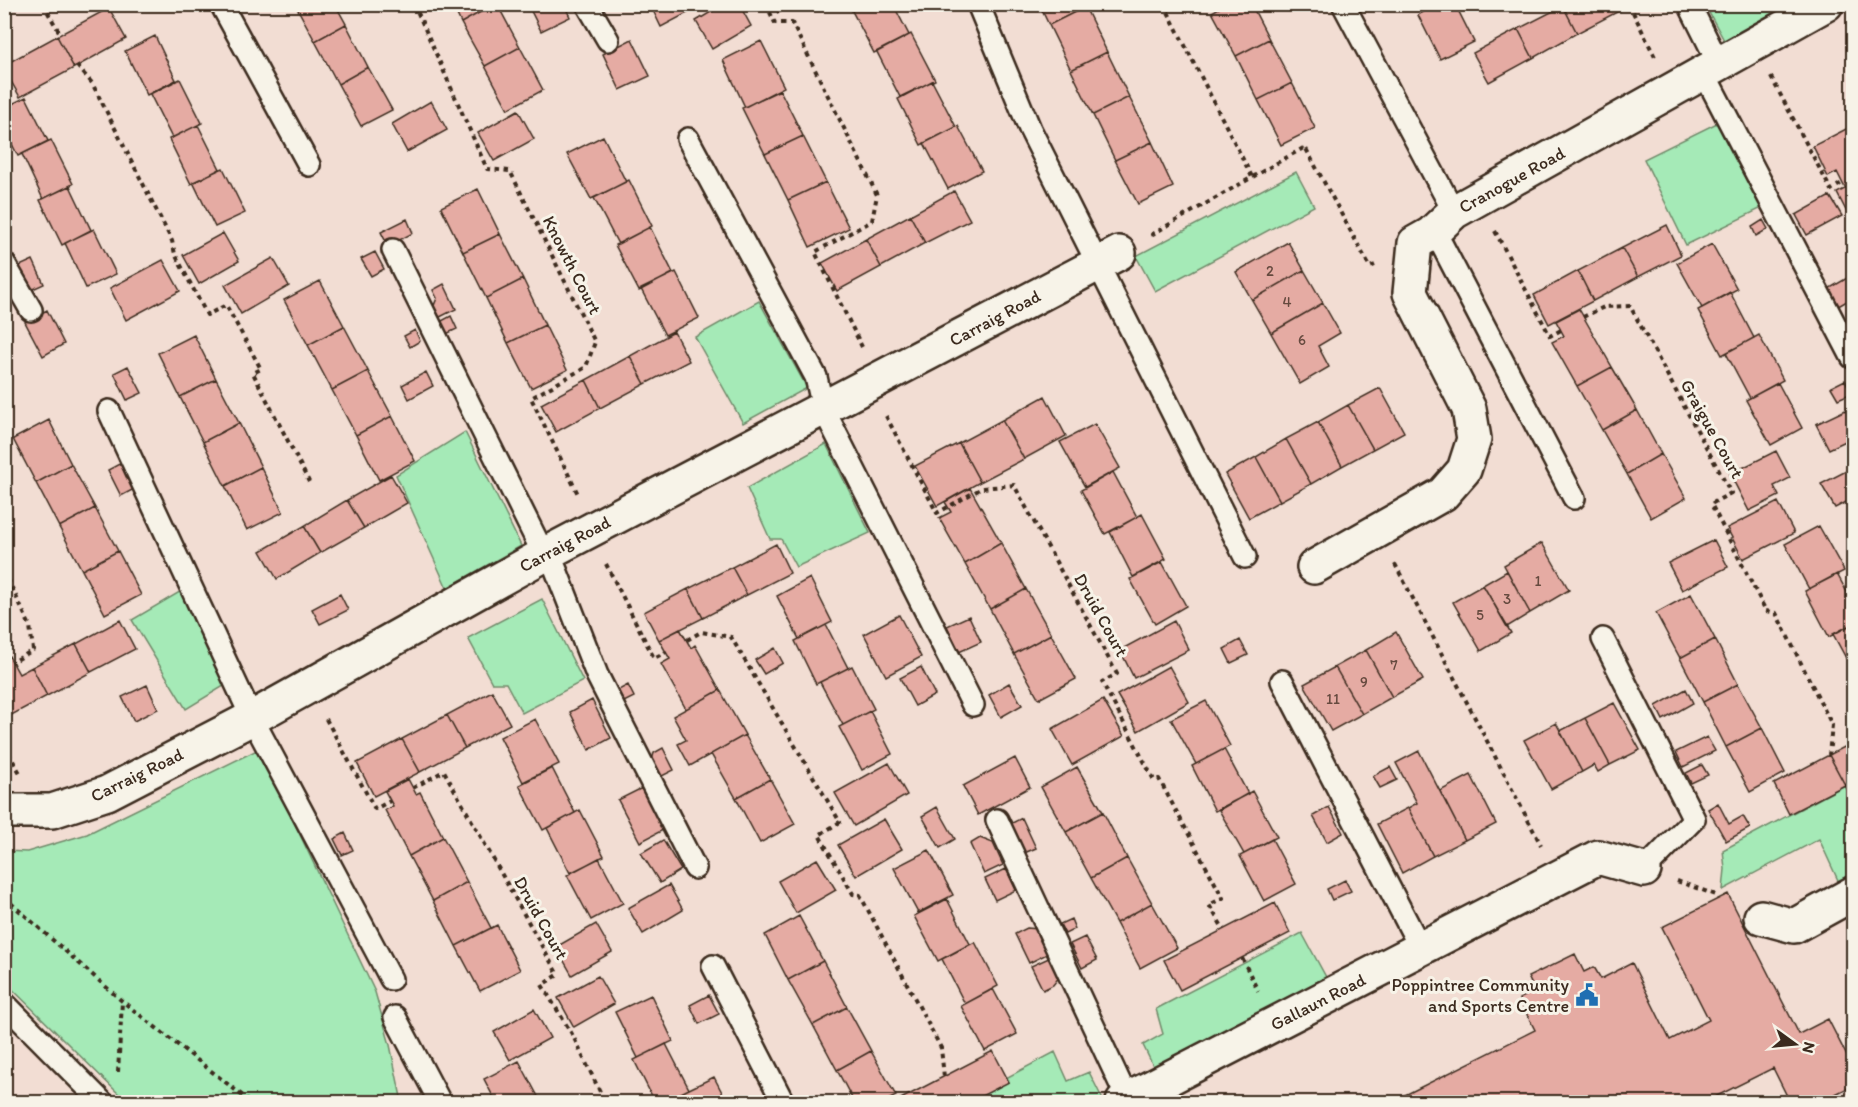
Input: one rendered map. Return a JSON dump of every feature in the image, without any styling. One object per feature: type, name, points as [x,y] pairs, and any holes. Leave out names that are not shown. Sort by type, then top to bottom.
[{"type":"street","name":"Cranogue Road","points":[[1423,239],[1466,205],[1826,4]]},
{"type":"street","points":[[1314,567],[1443,494],[1464,470],[1474,439],[1469,409],[1410,293],[1423,239]]},
{"type":"street","name":"Carraig Road","points":[[4,811],[52,811],[107,793],[252,718],[546,553],[1109,259]]},
{"type":"street","name":"Gallaun Road","points":[[1126,1102],[1598,857],[1644,870]]},
{"type":"street","points":[[1761,917],[1794,926],[1854,894]]},
{"type":"lane","points":[[221,4],[309,165]]},
{"type":"lane","points":[[587,4],[608,40]]},
{"type":"lane","points":[[978,4],[1030,129],[1109,259],[1245,557]]},
{"type":"lane","points":[[1342,4],[1466,205]]},
{"type":"lane","points":[[1689,4],[1711,68],[1852,357]]},
{"type":"lane","points":[[688,139],[816,377],[823,408],[973,705]]},
{"type":"lane","points":[[1423,239],[1443,245],[1574,498]]},
{"type":"lane","points":[[393,250],[546,553],[597,675],[695,867]]},
{"type":"lane","points":[[4,263],[30,310]]},
{"type":"lane","points":[[109,411],[252,718],[391,979]]},
{"type":"lane","points":[[1603,639],[1694,819],[1644,870]]},
{"type":"lane","points":[[1282,681],[1421,948]]},
{"type":"lane","points":[[996,820],[1126,1102]]},
{"type":"lane","points":[[713,966],[783,1102]]},
{"type":"lane","points":[[4,1003],[102,1102]]},
{"type":"lane","points":[[395,1017],[440,1102]]},
{"type":"path","points":[[43,4],[61,35]]},
{"type":"path","name":"Knowth Court","points":[[414,4],[487,169],[510,171],[595,342],[586,367],[531,398],[592,529]]},
{"type":"path","points":[[766,4],[775,23],[792,23],[877,195],[872,221],[815,252],[874,382]]},
{"type":"path","points":[[1164,4],[1252,177]]},
{"type":"path","points":[[1629,4],[1672,90]]},
{"type":"path","points":[[1754,45],[1831,189],[1842,183]]},
{"type":"path","points":[[77,66],[92,82],[207,315],[226,305],[261,369],[253,373],[309,482]]},
{"type":"path","points":[[1109,259],[1305,147],[1370,267],[1423,239]]},
{"type":"path","points":[[1466,205],[1550,336],[1561,330]]},
{"type":"path","name":"Graigue Court","points":[[1583,317],[1604,307],[1630,306],[1731,493],[1711,504],[1766,611],[1776,613],[1832,725],[1829,755]]},
{"type":"path","name":"Druid Court","points":[[874,382],[937,513],[982,488],[1014,485],[1117,674],[1102,682],[1154,780],[1160,779],[1222,898],[1209,905],[1223,928]]},
{"type":"path","points":[[592,529],[654,658],[666,652]]},
{"type":"path","points":[[1378,531],[1558,878]]},
{"type":"path","points":[[4,571],[30,626],[33,650],[13,662]]},
{"type":"path","points":[[687,640],[701,633],[731,637],[743,657],[840,822],[819,835],[853,894],[860,895],[941,1048],[945,1077]]},
{"type":"path","points":[[308,685],[375,809],[390,801]]},
{"type":"path","name":"Druid Court","points":[[413,788],[444,771],[558,975],[542,985],[572,1034],[604,1102]]},
{"type":"path","points":[[1845,785],[1854,797]]},
{"type":"path","points":[[4,897],[122,1001],[248,1102]]},
{"type":"path","points":[[118,1078],[122,1001]]},
{"type":"green space","points":[[1794,4],[1725,42],[1705,5]]},
{"type":"green space","points":[[1719,122],[1762,208],[1686,245],[1644,159]]},
{"type":"green space","points":[[1296,172],[1314,206],[1155,291],[1136,256]]},
{"type":"green space","points":[[759,301],[807,388],[743,423],[695,337]]},
{"type":"green space","points":[[465,432],[521,546],[447,588],[396,475]]},
{"type":"green space","points":[[826,444],[870,533],[796,567],[781,539],[770,539],[747,488]]},
{"type":"green space","points":[[183,590],[237,678],[186,709],[132,620]]},
{"type":"green space","points":[[542,599],[583,681],[522,713],[506,683],[492,683],[468,638]]},
{"type":"green space","points":[[259,749],[375,992],[390,1045],[402,1102],[127,1102],[5,982],[4,851],[27,852],[87,834]]},
{"type":"green space","points":[[1853,781],[1853,883],[1842,889],[1819,839],[1723,890],[1725,869],[1723,850]]},
{"type":"green space","points":[[1302,933],[1327,979],[1155,1070],[1143,1045],[1163,1034],[1156,1009]]},
{"type":"green space","points":[[1055,1052],[1068,1081],[1089,1072],[1103,1100],[1098,1102],[961,1102]]},
{"type":"building","points":[[295,4],[335,4],[346,24],[315,41]]},
{"type":"building","points":[[452,4],[495,4],[461,23]]},
{"type":"building","points":[[495,4],[520,47],[485,66],[461,23]]},
{"type":"building","points":[[564,4],[570,17],[541,31],[528,5]]},
{"type":"building","points":[[650,4],[695,4],[697,8],[661,27]]},
{"type":"building","points":[[724,4],[739,4],[751,26],[712,49],[696,21]]},
{"type":"building","points":[[773,4],[794,4],[778,13]]},
{"type":"building","points":[[856,4],[893,4],[909,35],[874,53],[850,7]]},
{"type":"building","points":[[1039,4],[1084,4],[1085,7],[1049,25]]},
{"type":"building","points":[[1226,4],[1251,4],[1269,39],[1236,56],[1212,12]]},
{"type":"building","points":[[1437,4],[1455,4],[1474,42],[1440,59],[1418,15]]},
{"type":"building","points":[[1565,4],[1618,4],[1621,10],[1577,33],[1563,6]]},
{"type":"building","points":[[1563,6],[1577,33],[1533,58],[1518,29]]},
{"type":"building","points":[[1085,7],[1107,52],[1071,70],[1049,25]]},
{"type":"building","points":[[109,8],[126,39],[74,68],[57,36]]},
{"type":"building","points":[[346,24],[368,67],[338,84],[315,41]]},
{"type":"building","points":[[1518,29],[1533,58],[1489,82],[1473,53]]},
{"type":"building","points":[[911,34],[935,80],[900,97],[877,52]]},
{"type":"building","points":[[57,36],[74,68],[20,97],[4,65]]},
{"type":"building","points":[[155,36],[176,80],[147,95],[125,51]]},
{"type":"building","points":[[632,39],[650,76],[620,90],[603,54]]},
{"type":"building","points":[[1269,39],[1292,83],[1258,100],[1236,56]]},
{"type":"building","points":[[761,41],[784,87],[745,107],[723,60]]},
{"type":"building","points":[[520,47],[543,90],[508,109],[485,66]]},
{"type":"building","points":[[1107,52],[1129,97],[1093,115],[1071,70]]},
{"type":"building","points":[[368,67],[392,110],[361,126],[338,84]]},
{"type":"building","points":[[180,79],[202,123],[172,138],[150,94]]},
{"type":"building","points":[[932,81],[956,127],[921,145],[898,99]]},
{"type":"building","points":[[1292,83],[1315,128],[1281,145],[1258,100]]},
{"type":"building","points":[[780,90],[803,136],[765,154],[742,108]]},
{"type":"building","points":[[26,97],[48,141],[18,156],[4,128],[4,108]]},
{"type":"building","points":[[1129,97],[1152,142],[1115,160],[1093,115]]},
{"type":"building","points":[[431,101],[447,130],[407,152],[392,124]]},
{"type":"building","points":[[518,110],[534,139],[494,161],[478,133]]},
{"type":"building","points":[[198,125],[220,169],[191,184],[169,139]]},
{"type":"building","points":[[1854,125],[1854,184],[1845,188],[1837,172],[1828,177],[1813,146]]},
{"type":"building","points":[[958,126],[982,171],[948,189],[924,143]]},
{"type":"building","points":[[603,136],[626,182],[591,199],[567,154]]},
{"type":"building","points":[[803,136],[826,182],[788,200],[765,154]]},
{"type":"building","points":[[51,140],[73,184],[43,199],[22,154]]},
{"type":"building","points":[[1152,142],[1173,187],[1138,204],[1115,160]]},
{"type":"building","points":[[223,168],[245,213],[215,227],[193,182]]},
{"type":"building","points":[[629,180],[652,226],[618,244],[594,198]]},
{"type":"building","points":[[826,182],[849,228],[810,247],[788,200]]},
{"type":"building","points":[[1854,184],[1854,226],[1837,193]]},
{"type":"building","points":[[70,186],[91,230],[62,245],[40,200]]},
{"type":"building","points":[[478,189],[500,234],[463,252],[441,207]]},
{"type":"building","points":[[954,191],[970,220],[925,243],[910,215]]},
{"type":"building","points":[[1830,196],[1842,216],[1807,235],[1796,215]]},
{"type":"building","points":[[910,215],[925,243],[881,267],[866,239]]},
{"type":"building","points":[[407,219],[413,233],[388,246],[381,232]]},
{"type":"building","points":[[1763,220],[1768,229],[1756,236],[1752,227]]},
{"type":"building","points":[[1667,225],[1681,255],[1638,277],[1622,248]]},
{"type":"building","points":[[650,227],[673,273],[639,291],[615,245]]},
{"type":"building","points":[[94,229],[116,274],[86,288],[65,243]]},
{"type":"building","points":[[223,233],[239,261],[199,284],[183,255]]},
{"type":"building","points":[[500,234],[523,279],[486,298],[463,252]]},
{"type":"building","points":[[866,239],[881,267],[837,291],[822,263]]},
{"type":"building","points":[[1288,242],[1304,270],[1252,300],[1236,272]]},
{"type":"building","points":[[1712,244],[1737,289],[1702,308],[1677,263]]},
{"type":"building","points":[[1622,248],[1638,277],[1593,301],[1578,271]]},
{"type":"building","points":[[375,252],[384,269],[371,276],[361,259]]},
{"type":"building","points":[[273,258],[289,286],[241,314],[225,285]]},
{"type":"building","points":[[33,260],[44,284],[24,293],[13,269]]},
{"type":"building","points":[[163,260],[180,291],[126,320],[110,288]]},
{"type":"building","points":[[1304,270],[1323,303],[1271,333],[1252,300]]},
{"type":"building","points":[[1578,271],[1593,301],[1549,324],[1534,295]]},
{"type":"building","points":[[676,272],[699,318],[665,335],[641,289]]},
{"type":"building","points":[[1854,274],[1854,297],[1835,308],[1825,291]]},
{"type":"building","points":[[523,279],[545,325],[508,343],[486,298]]},
{"type":"building","points":[[320,281],[344,326],[308,345],[284,300]]},
{"type":"building","points":[[444,284],[456,309],[438,318],[433,308],[437,298],[433,290]]},
{"type":"building","points":[[1730,292],[1754,338],[1722,355],[1698,310]]},
{"type":"building","points":[[1323,303],[1340,333],[1318,346],[1329,367],[1300,384],[1271,333]]},
{"type":"building","points":[[1579,309],[1612,367],[1577,386],[1552,342],[1564,336],[1556,321]]},
{"type":"building","points":[[47,310],[64,344],[43,356],[25,322]]},
{"type":"building","points":[[451,316],[457,329],[444,335],[438,323]]},
{"type":"building","points":[[545,325],[567,370],[531,388],[508,343]]},
{"type":"building","points":[[344,326],[368,371],[332,390],[308,345]]},
{"type":"building","points":[[415,330],[420,341],[410,347],[404,336]]},
{"type":"building","points":[[674,332],[689,361],[645,384],[630,356]]},
{"type":"building","points":[[194,335],[216,379],[180,397],[158,353]]},
{"type":"building","points":[[1759,335],[1783,380],[1750,398],[1726,353]]},
{"type":"building","points":[[630,356],[645,384],[600,408],[586,380]]},
{"type":"building","points":[[128,366],[142,393],[127,400],[114,373]]},
{"type":"building","points":[[1612,367],[1637,410],[1602,430],[1577,386]]},
{"type":"building","points":[[368,371],[392,416],[356,435],[332,390]]},
{"type":"building","points":[[426,372],[433,386],[409,399],[402,385]]},
{"type":"building","points":[[216,379],[239,423],[203,442],[180,397]]},
{"type":"building","points":[[586,380],[600,408],[556,432],[541,404]]},
{"type":"building","points":[[1845,380],[1852,393],[1838,399],[1831,387]]},
{"type":"building","points":[[1778,383],[1802,428],[1771,445],[1746,400]]},
{"type":"building","points":[[1380,388],[1404,432],[1373,449],[1348,405]]},
{"type":"building","points":[[1045,396],[1066,436],[1024,459],[1002,420]]},
{"type":"building","points":[[1348,405],[1373,449],[1342,466],[1318,422]]},
{"type":"building","points":[[1854,406],[1854,437],[1829,449],[1816,424]]},
{"type":"building","points":[[1637,410],[1661,454],[1627,474],[1602,430]]},
{"type":"building","points":[[392,416],[415,461],[379,480],[356,435]]},
{"type":"building","points":[[49,420],[71,464],[36,483],[13,439]]},
{"type":"building","points":[[1002,420],[1024,459],[980,482],[959,443]]},
{"type":"building","points":[[1318,422],[1342,466],[1311,484],[1286,439]]},
{"type":"building","points":[[239,423],[261,467],[225,486],[203,442]]},
{"type":"building","points":[[1095,424],[1120,468],[1085,487],[1060,442]]},
{"type":"building","points":[[1286,439],[1311,484],[1280,501],[1256,457]]},
{"type":"building","points":[[959,443],[980,482],[937,506],[915,466]]},
{"type":"building","points":[[1776,451],[1790,478],[1774,486],[1779,496],[1749,511],[1730,474]]},
{"type":"building","points":[[1661,454],[1686,498],[1651,518],[1627,474]]},
{"type":"building","points":[[1256,457],[1280,501],[1249,518],[1225,474]]},
{"type":"building","points":[[123,462],[136,488],[121,496],[108,470]]},
{"type":"building","points":[[71,464],[95,508],[59,527],[36,483]]},
{"type":"building","points":[[261,467],[283,512],[247,530],[225,486]]},
{"type":"building","points":[[1854,467],[1854,498],[1835,508],[1821,484]]},
{"type":"building","points":[[1113,472],[1137,517],[1105,534],[1081,490]]},
{"type":"building","points":[[391,475],[407,503],[364,528],[347,500]]},
{"type":"building","points":[[970,488],[1001,543],[965,564],[939,518],[951,512],[945,502]]},
{"type":"building","points":[[347,500],[364,528],[320,553],[304,526]]},
{"type":"building","points":[[1778,502],[1794,533],[1743,559],[1727,528]]},
{"type":"building","points":[[95,508],[118,551],[82,570],[59,527]]},
{"type":"building","points":[[1142,514],[1166,559],[1133,577],[1110,532]]},
{"type":"building","points":[[304,526],[320,553],[277,579],[261,551]]},
{"type":"building","points":[[1819,526],[1844,571],[1809,589],[1785,544]]},
{"type":"building","points":[[1714,540],[1728,567],[1682,590],[1668,563]]},
{"type":"building","points":[[1001,543],[1026,589],[990,609],[965,564]]},
{"type":"building","points":[[1542,543],[1569,590],[1530,613],[1504,565]]},
{"type":"building","points":[[776,544],[790,573],[747,595],[732,567]]},
{"type":"building","points":[[118,551],[141,595],[105,614],[82,570]]},
{"type":"building","points":[[1162,562],[1186,606],[1155,624],[1130,579]]},
{"type":"building","points":[[732,567],[747,595],[703,618],[688,589]]},
{"type":"building","points":[[1507,571],[1530,613],[1507,627],[1483,585]]},
{"type":"building","points":[[1837,574],[1854,605],[1854,623],[1829,637],[1805,591]]},
{"type":"building","points":[[810,578],[832,622],[799,639],[777,596]]},
{"type":"building","points":[[1483,585],[1511,633],[1481,651],[1453,602]]},
{"type":"building","points":[[688,589],[703,618],[659,640],[644,612]]},
{"type":"building","points":[[1026,589],[1051,634],[1014,654],[990,609]]},
{"type":"building","points":[[340,594],[348,610],[320,624],[312,609]]},
{"type":"building","points":[[1691,594],[1715,639],[1680,658],[1656,613]]},
{"type":"building","points":[[899,615],[921,657],[886,676],[864,634]]},
{"type":"building","points":[[969,616],[981,642],[959,652],[947,626]]},
{"type":"building","points":[[120,620],[135,649],[91,672],[76,644]]},
{"type":"building","points":[[1174,621],[1189,650],[1134,678],[1120,650]]},
{"type":"building","points":[[1854,623],[1854,673],[1833,634]]},
{"type":"building","points":[[826,625],[848,668],[816,684],[795,641]]},
{"type":"building","points":[[680,629],[691,648],[695,645],[720,690],[686,709],[661,664],[670,659],[659,640]]},
{"type":"building","points":[[1396,632],[1423,680],[1392,697],[1366,650]]},
{"type":"building","points":[[1051,634],[1076,679],[1039,699],[1014,654]]},
{"type":"building","points":[[1715,639],[1738,684],[1703,702],[1680,658]]},
{"type":"building","points":[[1240,640],[1248,655],[1231,663],[1224,649]]},
{"type":"building","points":[[76,644],[91,672],[47,696],[32,667]]},
{"type":"building","points":[[775,648],[783,663],[764,674],[755,660]]},
{"type":"building","points":[[1366,650],[1392,697],[1362,714],[1335,667]]},
{"type":"building","points":[[9,656],[19,674],[32,667],[47,696],[4,719],[4,659]]},
{"type":"building","points":[[852,666],[874,709],[843,725],[820,682]]},
{"type":"building","points":[[1169,666],[1189,702],[1138,731],[1117,695]]},
{"type":"building","points":[[921,667],[935,695],[915,706],[900,678]]},
{"type":"building","points":[[1335,667],[1362,714],[1331,731],[1304,684]]},
{"type":"building","points":[[1009,683],[1022,705],[1001,717],[989,695]]},
{"type":"building","points":[[1738,684],[1762,728],[1726,747],[1703,702]]},
{"type":"building","points":[[147,685],[158,709],[134,721],[122,697]]},
{"type":"building","points":[[628,685],[634,697],[618,705],[613,693]]},
{"type":"building","points":[[1686,689],[1693,703],[1663,720],[1656,706]]},
{"type":"building","points":[[720,690],[745,735],[690,766],[678,744],[686,740],[673,716]]},
{"type":"building","points":[[492,691],[510,724],[465,748],[447,715]]},
{"type":"building","points":[[592,700],[611,738],[589,750],[570,712]]},
{"type":"building","points":[[1103,700],[1124,736],[1072,765],[1052,729]]},
{"type":"building","points":[[1206,701],[1230,746],[1196,764],[1171,719]]},
{"type":"building","points":[[1614,703],[1640,750],[1610,765],[1585,718]]},
{"type":"building","points":[[870,711],[892,754],[862,770],[839,727]]},
{"type":"building","points":[[447,715],[465,748],[420,772],[402,739]]},
{"type":"building","points":[[1585,718],[1610,765],[1598,772],[1594,765],[1582,772],[1560,731]]},
{"type":"building","points":[[535,719],[559,764],[523,782],[500,737]]},
{"type":"building","points":[[1556,723],[1582,772],[1551,789],[1524,740]]},
{"type":"building","points":[[1762,728],[1785,773],[1750,792],[1726,747]]},
{"type":"building","points":[[745,735],[770,779],[736,798],[711,754]]},
{"type":"building","points":[[1707,737],[1715,751],[1683,767],[1676,752]]},
{"type":"building","points":[[402,739],[420,772],[374,796],[357,763]]},
{"type":"building","points":[[1854,742],[1854,780],[1845,785],[1829,755]]},
{"type":"building","points":[[663,748],[674,770],[660,777],[652,760],[654,753]]},
{"type":"building","points":[[1224,749],[1248,794],[1215,811],[1192,766]]},
{"type":"building","points":[[1419,751],[1465,840],[1433,856],[1408,808],[1417,803],[1396,763]]},
{"type":"building","points":[[1829,755],[1845,785],[1789,814],[1774,784]]},
{"type":"building","points":[[1015,758],[1030,787],[978,815],[963,786]]},
{"type":"building","points":[[889,763],[907,795],[854,826],[835,793]]},
{"type":"building","points":[[1702,765],[1708,775],[1691,783],[1686,773]]},
{"type":"building","points":[[1077,767],[1103,812],[1066,832],[1041,787]]},
{"type":"building","points":[[1390,767],[1397,780],[1380,788],[1373,776]]},
{"type":"building","points":[[552,768],[575,813],[543,830],[519,785]]},
{"type":"building","points":[[1471,775],[1496,824],[1465,840],[1440,791]]},
{"type":"building","points":[[408,779],[416,794],[420,792],[443,837],[409,856],[385,810],[393,806],[385,791]]},
{"type":"building","points":[[770,779],[795,824],[760,843],[736,798]]},
{"type":"building","points":[[642,788],[663,830],[640,842],[618,800]]},
{"type":"building","points":[[1252,791],[1277,837],[1244,854],[1219,810]]},
{"type":"building","points":[[1718,803],[1729,824],[1743,816],[1750,828],[1726,841],[1708,809]]},
{"type":"building","points":[[937,807],[955,839],[940,848],[922,816]]},
{"type":"building","points":[[1329,807],[1343,833],[1327,842],[1313,816]]},
{"type":"building","points":[[1408,808],[1433,856],[1402,873],[1377,824]]},
{"type":"building","points":[[580,810],[604,856],[570,873],[547,828]]},
{"type":"building","points":[[1103,812],[1127,858],[1091,878],[1066,832]]},
{"type":"building","points":[[1022,818],[1036,848],[1022,854],[1008,825]]},
{"type":"building","points":[[884,819],[902,849],[856,876],[838,845]]},
{"type":"building","points":[[345,833],[353,850],[342,855],[334,839]]},
{"type":"building","points":[[443,837],[467,882],[433,901],[409,856]]},
{"type":"building","points":[[980,838],[993,843],[1003,865],[984,874],[970,844]]},
{"type":"building","points":[[1272,839],[1296,884],[1264,901],[1240,856]]},
{"type":"building","points":[[663,840],[681,870],[660,883],[641,853]]},
{"type":"building","points":[[929,850],[953,895],[918,913],[894,868]]},
{"type":"building","points":[[599,858],[623,903],[591,920],[567,875]]},
{"type":"building","points":[[1127,858],[1152,903],[1116,923],[1091,878]]},
{"type":"building","points":[[817,859],[836,890],[796,913],[778,881]]},
{"type":"building","points":[[1006,869],[1016,890],[995,900],[985,879]]},
{"type":"building","points":[[1345,880],[1351,891],[1332,900],[1327,889]]},
{"type":"building","points":[[467,882],[491,928],[456,946],[433,901]]},
{"type":"building","points":[[669,885],[683,910],[643,934],[628,908]]},
{"type":"building","name":"Poppintree Community and Sports Centre","points":[[1728,894],[1799,1034],[1828,1019],[1854,1070],[1854,1085],[1819,1102],[1790,1102],[1773,1068],[1705,1102],[1391,1102],[1535,1030],[1519,999],[1535,991],[1528,977],[1575,954],[1584,972],[1594,967],[1601,979],[1632,963],[1670,1040],[1709,1020],[1662,927]]},
{"type":"building","points":[[947,899],[970,944],[938,961],[914,916]]},
{"type":"building","points":[[1152,903],[1177,948],[1140,968],[1116,923]]},
{"type":"building","points":[[1275,903],[1290,933],[1180,990],[1164,960]]},
{"type":"building","points":[[799,916],[823,961],[788,980],[765,935]]},
{"type":"building","points":[[1071,919],[1075,929],[1065,934],[1060,924]]},
{"type":"building","points":[[596,924],[612,952],[572,975],[556,947]]},
{"type":"building","points":[[497,925],[520,970],[480,991],[456,946]]},
{"type":"building","points":[[1027,928],[1038,929],[1049,953],[1029,963],[1015,934]]},
{"type":"building","points":[[1085,937],[1097,960],[1082,968],[1070,944]]},
{"type":"building","points":[[975,942],[998,986],[965,1004],[942,959]]},
{"type":"building","points":[[1051,957],[1060,976],[1053,985],[1043,990],[1031,966]]},
{"type":"building","points":[[823,961],[847,1007],[813,1025],[788,980]]},
{"type":"building","points":[[598,976],[614,1004],[574,1027],[558,998]]},
{"type":"building","points":[[993,989],[1017,1034],[985,1051],[961,1006]]},
{"type":"building","points":[[651,995],[673,1041],[638,1058],[615,1012]]},
{"type":"building","points":[[709,995],[719,1014],[699,1024],[690,1005]]},
{"type":"building","points":[[847,1007],[871,1051],[837,1070],[813,1025]]},
{"type":"building","points":[[534,1009],[550,1038],[510,1060],[494,1032]]},
{"type":"building","points":[[666,1044],[689,1089],[663,1102],[655,1102],[634,1060]]},
{"type":"building","points":[[871,1051],[896,1096],[884,1102],[854,1102],[837,1070]]},
{"type":"building","points":[[993,1051],[1009,1082],[970,1102],[895,1102]]},
{"type":"building","points":[[519,1061],[541,1102],[496,1102],[484,1079]]},
{"type":"building","points":[[714,1077],[727,1102],[663,1102],[689,1089]]},
{"type":"place","name":"Poppintree Community and Sports Centre","points":[[1587,995]]}]
